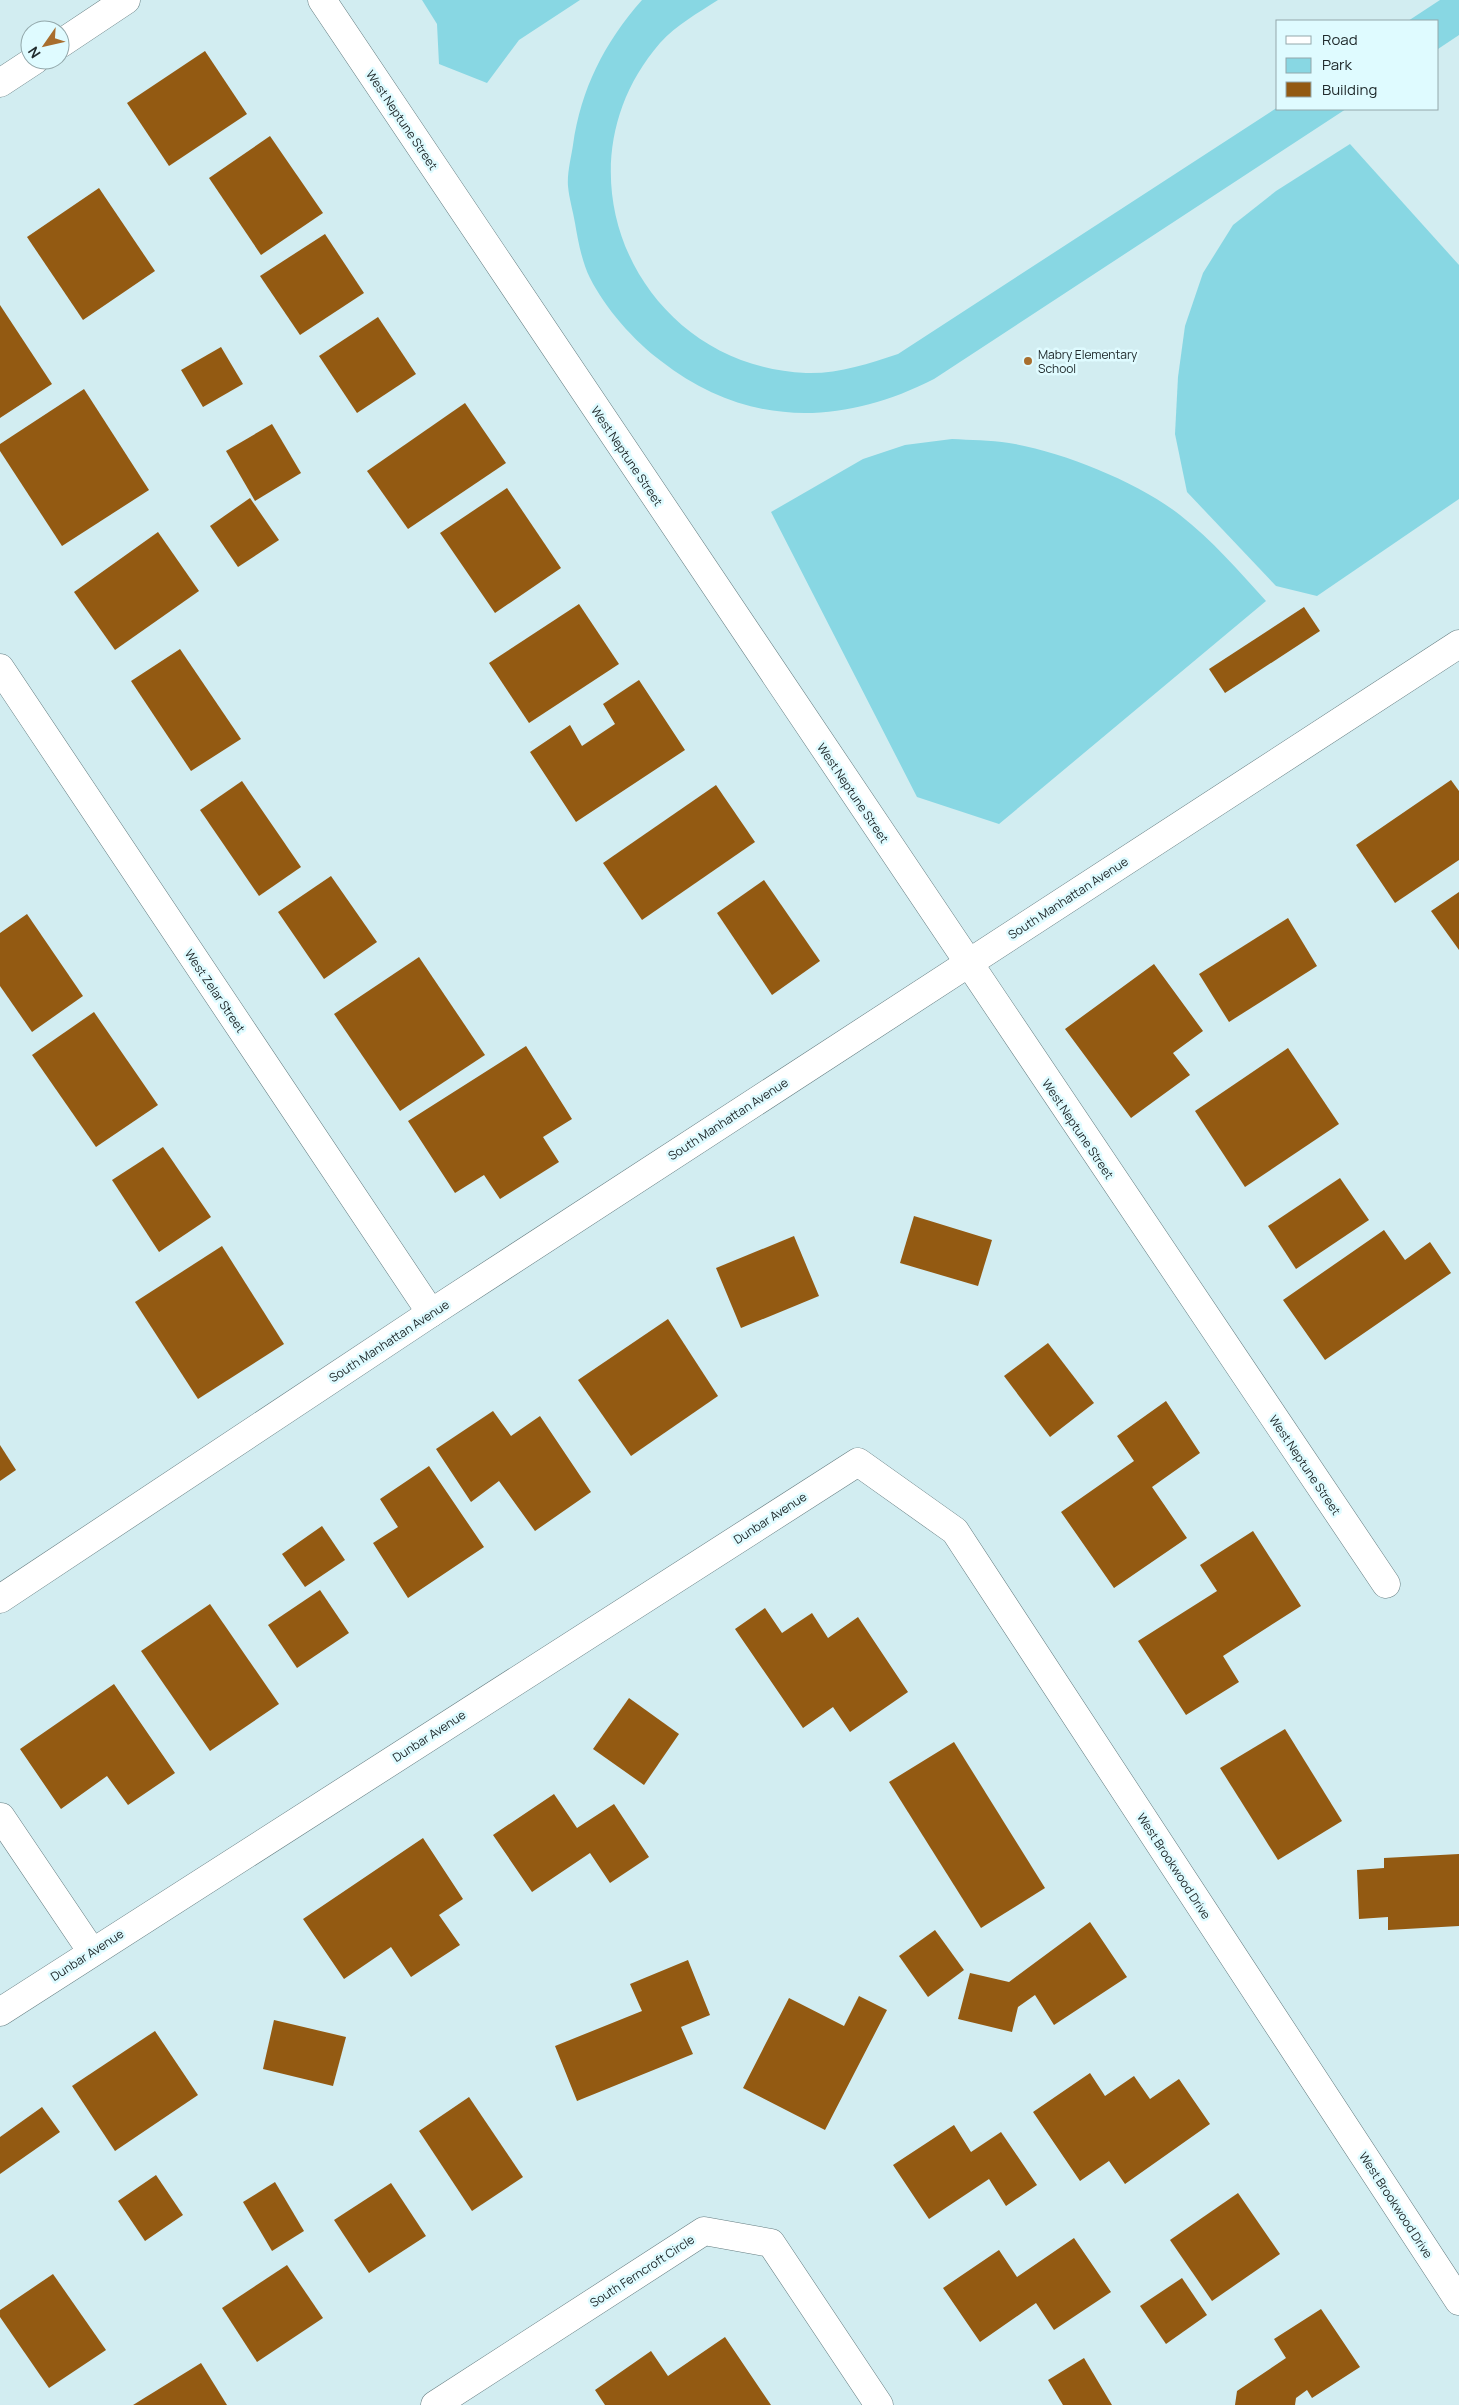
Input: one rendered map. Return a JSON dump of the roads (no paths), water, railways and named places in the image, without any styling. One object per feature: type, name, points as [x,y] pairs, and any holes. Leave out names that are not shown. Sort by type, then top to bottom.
[{"type":"street","points":[[70,37],[126,0]]},
{"type":"street","name":"West Neptune Street","points":[[322,0],[967,964],[1386,1584]]},
{"type":"street","points":[[0,83],[20,70]]},
{"type":"street","name":"South Manhattan Avenue","points":[[0,1599],[431,1314],[1459,644]]},
{"type":"street","name":"West Zelar Street","points":[[0,668],[431,1314]]},
{"type":"street","name":"Dunbar Avenue","points":[[0,2012],[858,1462]]},
{"type":"street","name":"West Brookwood Drive","points":[[858,1462],[955,1531],[1459,2301]]},
{"type":"street","points":[[0,1819],[92,1952]]},
{"type":"street","name":"South Ferncroft Circle","points":[[435,2405],[704,2231],[770,2243],[879,2405]]},
{"type":"place","name":"Mabry Elementary School","points":[[1028,361]]}]
